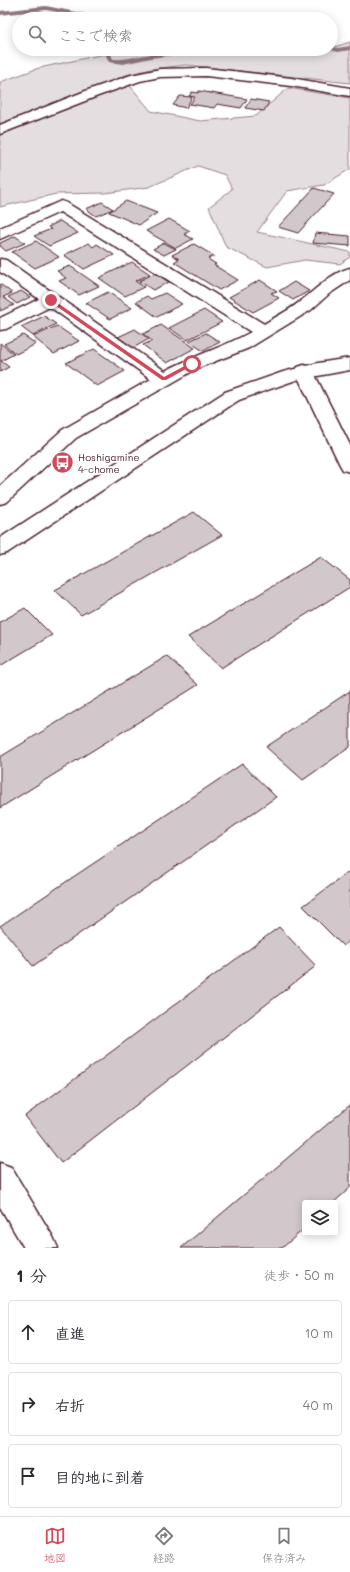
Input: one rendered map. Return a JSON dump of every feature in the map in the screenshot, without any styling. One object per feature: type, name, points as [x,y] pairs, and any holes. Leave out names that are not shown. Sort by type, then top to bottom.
[{"type":"street","points":[[0,130],[92,93],[136,78],[160,73],[180,71],[206,72],[292,82],[350,92]]},
{"type":"street","points":[[0,234],[62,206],[264,332]]},
{"type":"street","points":[[0,264],[164,379]]},
{"type":"street","points":[[0,497],[69,434],[192,364],[243,344],[305,306],[323,290],[350,274]]},
{"type":"street","points":[[0,324],[51,300]]},
{"type":"street","points":[[0,548],[232,396],[265,382],[304,371],[350,364]]},
{"type":"street","points":[[304,371],[350,465]]},
{"type":"street","points":[[0,1178],[42,1248]]},
{"type":"shaded area","points":[[350,42],[350,83],[186,65],[151,69],[122,76],[151,111],[200,121],[256,116],[288,88],[350,98],[350,169],[324,185],[287,191],[257,232],[350,252],[350,257],[340,264],[305,260],[267,267],[226,247],[209,207],[232,189],[225,175],[198,166],[149,187],[105,193],[56,194],[0,207],[0,82],[39,68],[95,56],[338,56],[338,46]]},
{"type":"building","points":[[199,91],[247,99],[241,108],[217,104],[214,108],[190,104],[195,97],[189,96],[192,92],[198,93]]},
{"type":"building","points":[[180,96],[192,97],[186,108],[173,105]]},
{"type":"building","points":[[251,99],[269,102],[264,111],[245,108]]},
{"type":"building","points":[[314,188],[334,194],[298,233],[278,227]]},
{"type":"building","points":[[126,201],[157,213],[139,225],[109,212]]},
{"type":"building","points":[[102,202],[113,209],[96,216],[86,209]]},
{"type":"building","points":[[169,219],[190,231],[184,234],[193,239],[176,248],[146,231]]},
{"type":"building","points":[[60,221],[78,233],[49,246],[34,236],[51,229],[48,227]]},
{"type":"building","points":[[315,233],[350,236],[350,246],[313,243]]},
{"type":"building","points":[[15,236],[25,243],[6,251],[0,246],[0,243]]},
{"type":"building","points":[[36,241],[59,257],[35,268],[12,252]]},
{"type":"building","points":[[89,243],[93,247],[97,244],[114,255],[84,269],[64,255]]},
{"type":"building","points":[[164,243],[176,249],[164,255],[153,249]]},
{"type":"building","points":[[194,244],[214,256],[208,259],[216,264],[214,265],[238,280],[219,290],[174,262],[179,259],[172,255]]},
{"type":"building","points":[[132,262],[150,274],[135,281],[144,287],[125,296],[99,278]]},
{"type":"building","points":[[70,266],[99,286],[79,295],[59,281],[66,278],[57,271]]},
{"type":"building","points":[[155,273],[169,282],[153,290],[139,281]]},
{"type":"building","points":[[260,280],[277,291],[271,293],[279,298],[253,312],[229,297]]},
{"type":"building","points":[[294,282],[309,291],[293,300],[279,291]]},
{"type":"building","points":[[0,284],[12,293],[3,297],[14,305],[0,311]]},
{"type":"building","points":[[21,291],[30,297],[17,304],[8,297]]},
{"type":"building","points":[[108,292],[132,308],[110,319],[86,303]]},
{"type":"building","points":[[165,293],[182,304],[157,317],[136,302],[147,296],[151,299]]},
{"type":"building","points":[[204,310],[222,322],[187,340],[169,328]]},
{"type":"building","points":[[44,316],[56,324],[33,336],[21,327]]},
{"type":"building","points":[[161,325],[195,348],[167,363],[143,345],[152,341],[143,334]]},
{"type":"building","points":[[57,326],[79,341],[54,354],[33,337]]},
{"type":"building","points":[[135,329],[149,339],[133,348],[118,337]]},
{"type":"building","points":[[206,333],[220,342],[203,351],[189,341]]},
{"type":"building","points":[[23,335],[36,344],[16,354],[4,344]]},
{"type":"building","points":[[0,343],[14,354],[1,361],[9,367],[0,372]]},
{"type":"building","points":[[94,349],[125,371],[97,386],[66,363]]},
{"type":"building","points":[[194,512],[222,535],[81,615],[55,590]]},
{"type":"building","points":[[321,557],[350,580],[350,587],[221,668],[188,637]]},
{"type":"building","points":[[25,608],[52,635],[0,666],[0,622]]},
{"type":"building","points":[[167,656],[198,685],[0,808],[0,757]]},
{"type":"building","points":[[350,691],[350,747],[303,780],[266,747]]},
{"type":"building","points":[[242,764],[276,797],[33,966],[0,926]]},
{"type":"building","points":[[350,871],[350,940],[343,946],[303,906]]},
{"type":"building","points":[[279,927],[316,966],[61,1163],[25,1116]]},
{"type":"building","points":[[350,1105],[350,1188],[336,1200],[302,1200],[302,1231],[282,1248],[181,1248]]},
{"type":"waterway","points":[[0,13],[46,8],[68,12]]},
{"type":"waterway","points":[[338,50],[350,48]]},
{"type":"waterway","points":[[109,56],[111,61],[123,62],[151,56]]},
{"type":"place","name":"Hoshigamine 4-chome","points":[[63,463]]},
{"type":"route","points":[[51,300],[164,379],[192,364]]}]
